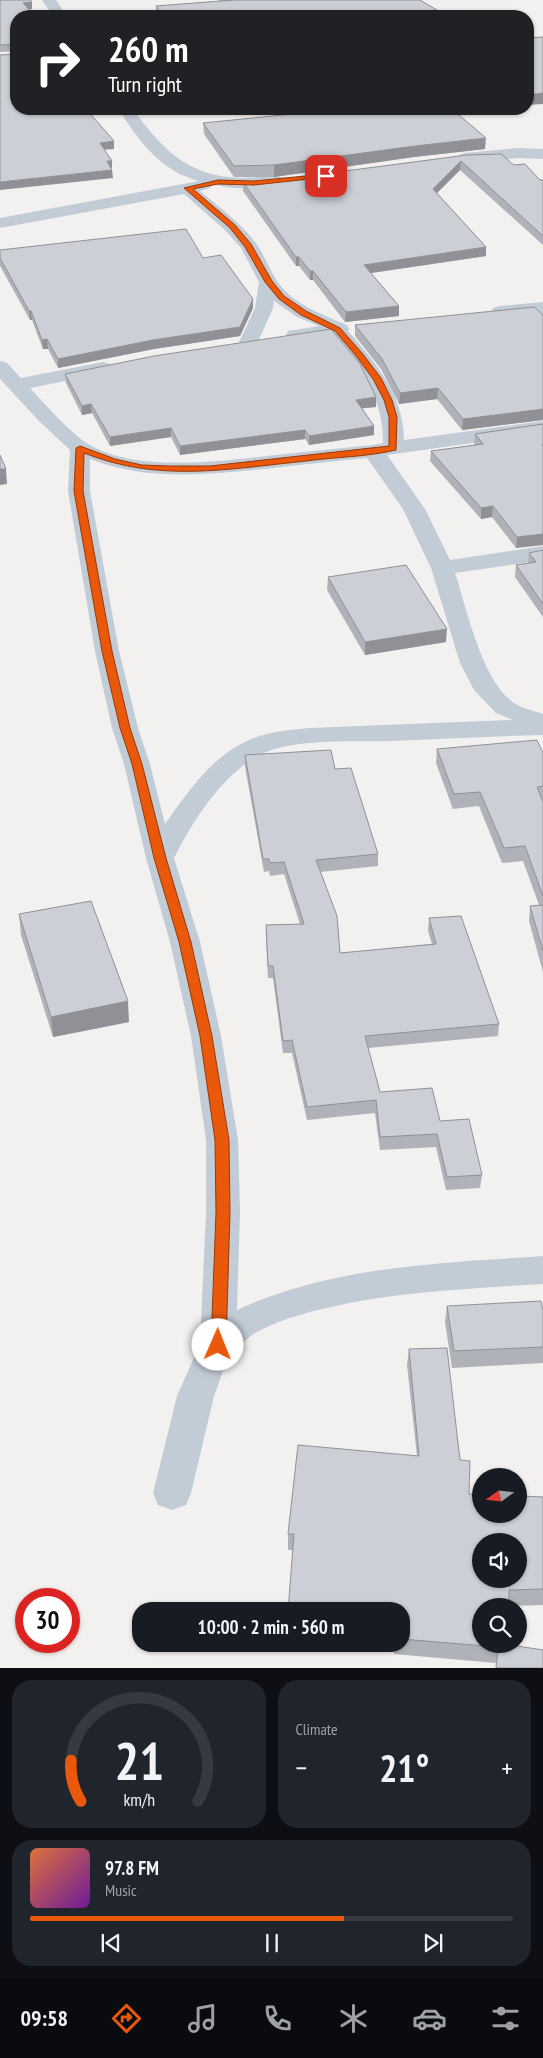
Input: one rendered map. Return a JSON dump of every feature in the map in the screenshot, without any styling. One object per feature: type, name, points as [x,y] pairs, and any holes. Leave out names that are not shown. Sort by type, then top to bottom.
[{"type":"street","points":[[131,115],[159,152],[186,171],[218,182]]},
{"type":"street","points":[[449,160],[508,154],[543,154]]},
{"type":"street","points":[[0,224],[218,182],[254,183],[292,180]]},
{"type":"street","points":[[187,188],[232,227],[249,246],[268,282],[281,297],[304,313],[347,329],[388,400],[393,417],[383,450],[442,568],[472,663],[487,690],[505,708],[543,726]]},
{"type":"street","points":[[268,282],[264,308],[239,343],[347,329]]},
{"type":"street","points":[[480,314],[543,308]]},
{"type":"street","points":[[16,385],[119,364]]},
{"type":"street","points":[[0,367],[46,417],[80,448],[113,461],[142,467],[168,469],[210,468],[383,450],[543,427]]},
{"type":"street","points":[[80,448],[79,491],[107,651],[125,728],[137,764],[160,858],[185,942],[206,1036],[222,1140],[223,1212],[218,1345]]},
{"type":"street","points":[[442,568],[543,553]]},
{"type":"street","points":[[160,858],[186,812],[217,776],[240,756],[258,745],[282,739],[324,736],[543,726]]},
{"type":"street","points":[[172,1493],[191,1416],[205,1372],[218,1345],[231,1330],[258,1316],[300,1299],[363,1286],[543,1270]]},
{"type":"building","points":[[0,0],[30,0],[32,2],[23,3],[29,10],[10,10],[10,44],[0,45]]},
{"type":"building","points":[[234,0],[420,0],[437,10],[159,10],[156,6]]},
{"type":"building","points":[[543,37],[543,93],[534,94],[534,38]]},
{"type":"building","points":[[10,54],[10,115],[91,115],[114,141],[100,143],[112,161],[107,161],[112,170],[0,182],[0,55]]},
{"type":"building","points":[[282,115],[459,115],[486,138],[274,165],[234,166],[203,123]]},
{"type":"building","points":[[501,154],[514,165],[525,164],[540,180],[543,180],[543,236],[461,161],[433,189],[486,247],[364,265],[399,306],[346,312],[313,271],[310,271],[299,257],[296,257],[243,182],[261,182],[467,155]]},
{"type":"building","points":[[186,229],[203,258],[221,255],[253,299],[240,327],[153,340],[58,359],[47,339],[42,340],[31,311],[29,311],[0,258],[0,250]]},
{"type":"building","points":[[534,307],[543,315],[543,409],[463,419],[438,388],[400,393],[382,359],[355,325]]},
{"type":"building","points":[[331,329],[360,364],[376,397],[356,400],[374,426],[309,436],[305,430],[180,446],[171,428],[110,437],[91,404],[82,406],[65,374],[154,356]]},
{"type":"building","points":[[543,424],[543,534],[517,537],[493,506],[481,508],[431,451],[483,444],[475,434]]},
{"type":"building","points":[[0,455],[6,469],[0,469]]},
{"type":"building","points":[[543,550],[543,604],[516,565],[536,562],[529,553]]},
{"type":"building","points":[[406,565],[447,629],[365,642],[328,577]]},
{"type":"building","points":[[537,740],[543,753],[543,786],[537,787],[543,802],[543,896],[525,846],[504,848],[480,792],[454,794],[437,749]]},
{"type":"building","points":[[331,750],[335,769],[351,768],[378,854],[316,860],[337,916],[340,953],[436,944],[429,918],[461,916],[499,1024],[365,1036],[380,1092],[432,1088],[440,1121],[469,1119],[482,1175],[447,1177],[437,1134],[380,1137],[376,1100],[307,1107],[292,1040],[283,1041],[273,966],[268,966],[266,925],[304,924],[284,862],[270,863],[269,859],[263,859],[245,755]]},
{"type":"building","points":[[91,901],[128,1001],[51,1017],[19,914]]},
{"type":"building","points":[[543,905],[543,951],[530,906]]},
{"type":"building","points":[[541,1301],[543,1311],[543,1347],[454,1351],[447,1306]]},
{"type":"building","points":[[447,1348],[460,1460],[470,1461],[469,1494],[472,1494],[472,1523],[527,1523],[528,1496],[543,1497],[543,1589],[509,1590],[509,1598],[472,1598],[472,1645],[410,1640],[410,1602],[289,1602],[294,1534],[288,1534],[298,1445],[419,1456],[409,1349]]},
{"type":"building","points":[[527,1648],[543,1650],[543,1668],[496,1668],[497,1653],[527,1653]]},
{"type":"route","points":[[218,1345],[223,1212],[222,1140],[206,1036],[185,942],[160,858],[137,764],[125,728],[107,651],[90,564],[79,491],[80,448],[113,461],[142,467],[168,469],[210,468],[393,448],[393,417],[388,400],[377,378],[359,355],[337,330],[304,313],[281,297],[268,282],[249,246],[211,206],[187,188],[218,182],[254,183],[326,176]]}]
